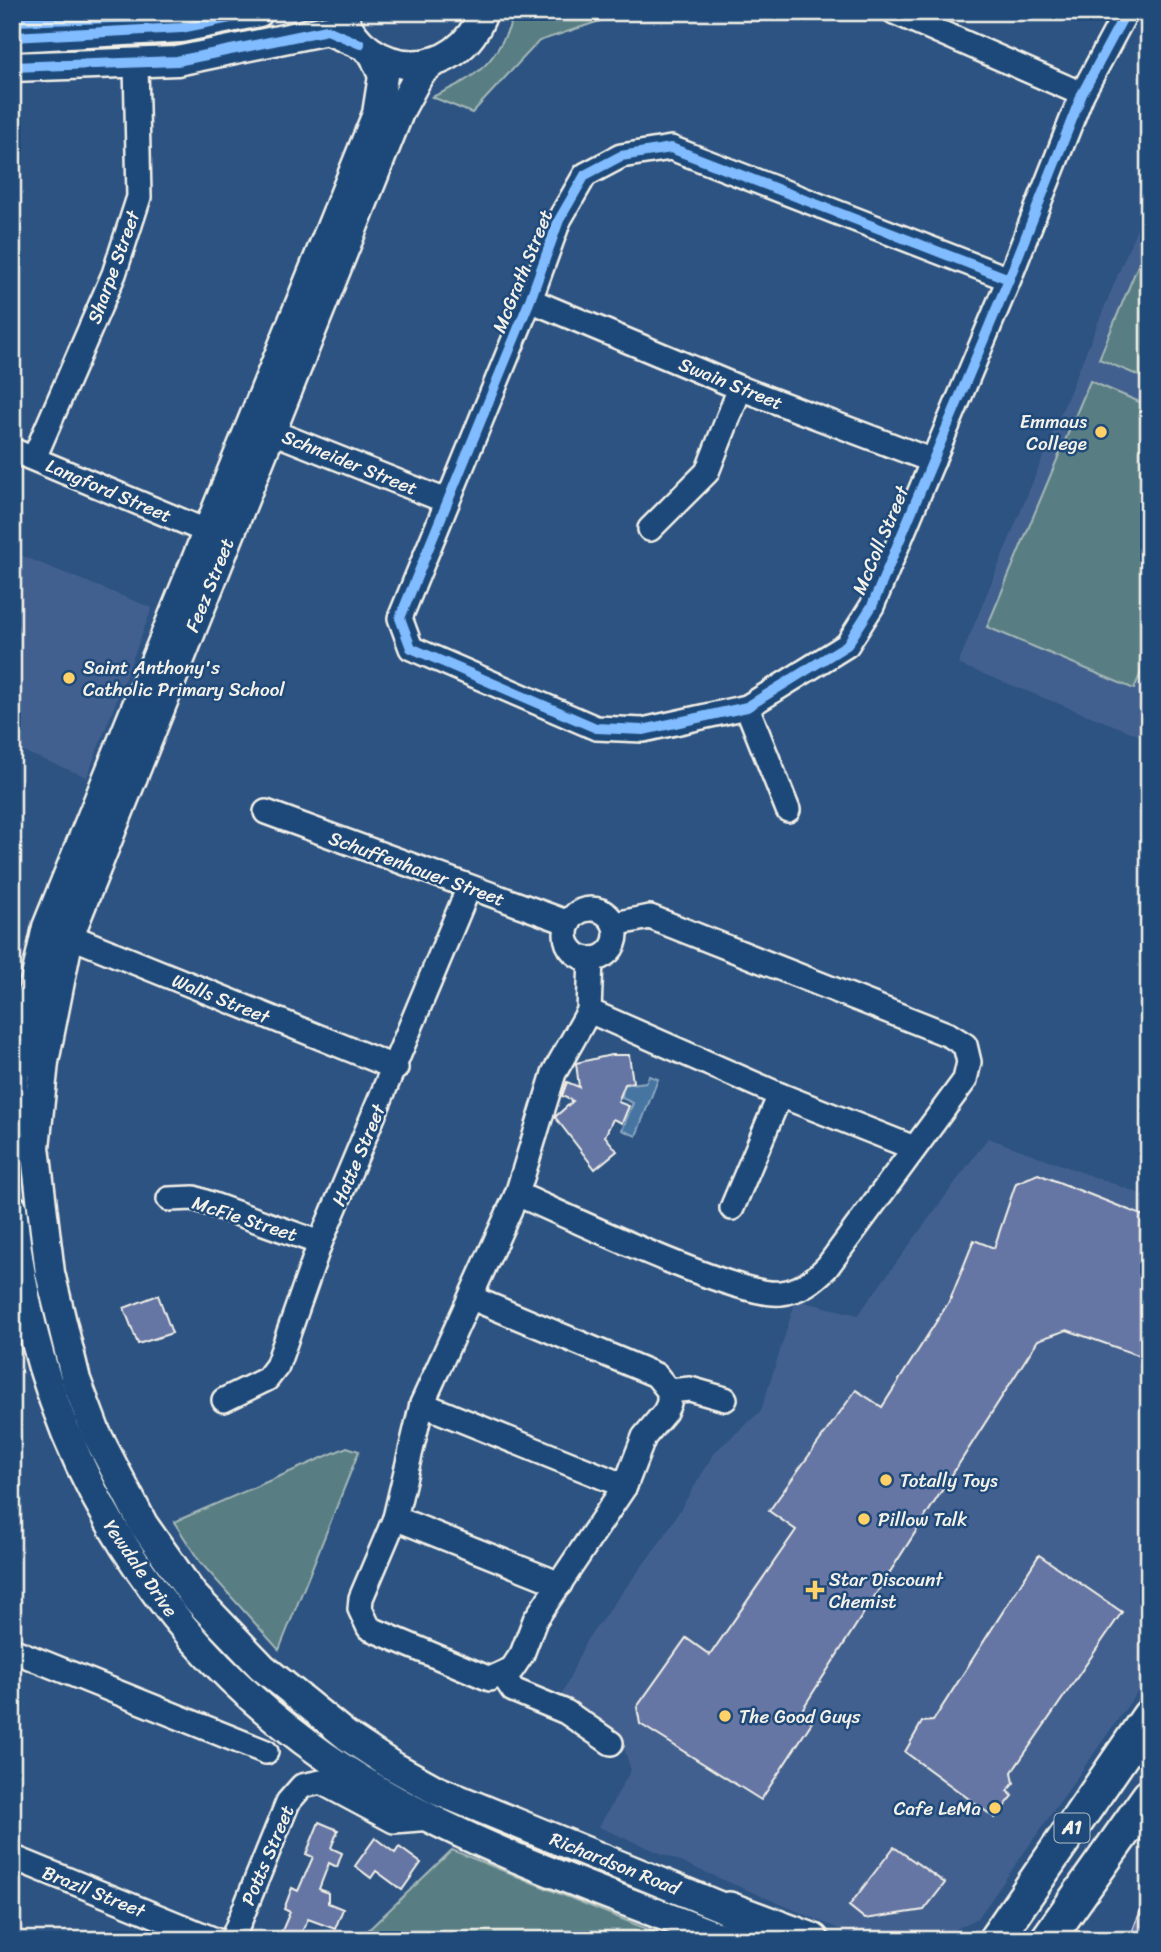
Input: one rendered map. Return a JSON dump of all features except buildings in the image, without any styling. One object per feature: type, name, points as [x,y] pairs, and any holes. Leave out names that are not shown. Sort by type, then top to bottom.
[{"type":"highway","name":"A1","points":[[995,1940],[1149,1716]]},
{"type":"highway","name":"A1","points":[[1047,1940],[1149,1796]]},
{"type":"highway","points":[[1068,1940],[1109,1873],[1115,1858],[1111,1850]]},
{"type":"highway","points":[[728,1924],[812,1940]]},
{"type":"main road","points":[[12,37],[181,28],[259,12]]},
{"type":"main road","name":"Feez Street","points":[[12,1122],[14,1074],[58,931],[206,531],[262,427],[377,114],[383,76],[367,49],[346,26],[341,12]]},
{"type":"main road","points":[[12,67],[136,64],[234,51],[327,30],[367,49],[411,65],[433,62],[456,51],[467,41],[483,12]]},
{"type":"main road","name":"Feez Street","points":[[42,1209],[35,1147],[58,931],[262,427],[400,110],[420,73],[433,62]]},
{"type":"main road","name":"Yewdale Drive","points":[[42,1209],[50,1273],[76,1380],[102,1444],[143,1524],[193,1595],[262,1667],[347,1736],[436,1790]]},
{"type":"main road","name":"Yewdale Drive","points":[[13,1215],[17,1275],[56,1411],[79,1467],[126,1552],[155,1593],[220,1670],[287,1728],[333,1762],[431,1818]]},
{"type":"main road","name":"Richardson Road","points":[[436,1790],[728,1924]]},
{"type":"main road","name":"Richardson Road","points":[[431,1818],[728,1924],[792,1940]]},
{"type":"street","points":[[894,12],[1082,94]]},
{"type":"street","name":"McColl Street","points":[[411,648],[596,728],[643,730],[747,706],[846,645],[872,606],[1009,279],[1082,94],[1126,12]]},
{"type":"street","name":"Sharpe Street","points":[[34,458],[114,274],[139,197],[136,64]]},
{"type":"street","name":"McGrath Street","points":[[411,648],[400,618],[530,300],[559,220],[585,175],[621,156],[671,148],[1009,279]]},
{"type":"street","name":"Swain Street","points":[[530,300],[740,388],[933,461]]},
{"type":"street","points":[[650,529],[707,472],[740,388]]},
{"type":"street","name":"Schneider Street","points":[[262,427],[446,501]]},
{"type":"street","name":"Langford Street","points":[[12,450],[206,531]]},
{"type":"street","points":[[747,706],[788,810]]},
{"type":"street","name":"Schuffenhauer Street","points":[[266,812],[569,923]]},
{"type":"street","name":"Hatte Street","points":[[223,1400],[267,1379],[277,1366],[320,1243],[396,1068],[469,887]]},
{"type":"street","points":[[596,909],[604,912],[614,924],[616,940],[613,947],[600,958],[591,959],[576,953],[570,947],[567,931],[569,923],[581,911],[596,909]]},
{"type":"street","points":[[517,1194],[685,1266],[752,1290],[779,1294],[800,1288],[827,1267],[965,1080],[969,1062],[965,1045],[949,1035],[650,917],[614,924]]},
{"type":"street","name":"Walls Street","points":[[58,931],[396,1068]]},
{"type":"street","points":[[472,1298],[656,1375],[669,1391],[670,1403],[644,1437],[625,1486],[535,1620],[522,1654],[512,1669],[490,1679],[381,1635],[364,1621],[360,1609],[361,1598],[395,1518],[422,1404],[517,1194],[554,1073],[589,1011],[591,959]]},
{"type":"street","points":[[589,1011],[780,1095],[914,1148]]},
{"type":"street","points":[[732,1208],[780,1095]]},
{"type":"street","name":"McFie Street","points":[[169,1199],[194,1198],[320,1243]]},
{"type":"street","points":[[13,1215],[42,1209]]},
{"type":"street","points":[[669,1391],[690,1389],[725,1399]]},
{"type":"street","points":[[422,1404],[625,1486]]},
{"type":"street","points":[[395,1518],[560,1584]]},
{"type":"street","points":[[12,1650],[266,1752]]},
{"type":"street","points":[[503,1675],[513,1689],[566,1712],[611,1742]]},
{"type":"street","name":"Potts Street","points":[[232,1940],[288,1802],[302,1786],[321,1782],[394,1821],[431,1818]]},
{"type":"street","name":"Brazil Street","points":[[12,1857],[215,1940]]},
{"type":"shaded area","name":"Emmaus College","points":[[1149,199],[1149,739],[958,664]]},
{"type":"shaded area","name":"Saint Anthony's Catholic Primary School","points":[[12,552],[152,608],[87,777],[12,747]]},
{"type":"shaded area","points":[[649,1076],[658,1079],[636,1136],[622,1130],[633,1103],[622,1098],[623,1085],[646,1082]]},
{"type":"shaded area","points":[[988,1138],[1149,1197],[1149,1675],[978,1918],[933,1940],[865,1940],[599,1827],[631,1770],[621,1738],[561,1697],[586,1641],[663,1538],[716,1451],[761,1411],[796,1300],[858,1315]]},
{"type":"green space","points":[[516,12],[739,12],[731,15],[618,15],[539,41],[472,113],[432,97],[464,81],[485,65],[501,44]]},
{"type":"green space","points":[[1149,239],[1149,380],[1099,359]]},
{"type":"green space","name":"Emmaus College","points":[[1090,381],[1149,406],[1149,654],[1134,689],[987,627]]},
{"type":"green space","points":[[347,1447],[359,1451],[279,1650],[200,1562],[174,1522]]},
{"type":"green space","points":[[452,1850],[674,1940],[358,1940]]},
{"type":"cycle path","points":[[12,21],[145,17],[183,12]]},
{"type":"cycle path","points":[[12,37],[181,28],[259,12]]},
{"type":"cycle path","points":[[1009,279],[671,148],[621,156],[585,175],[559,220],[530,300],[400,618],[411,648],[596,728],[643,730],[747,707],[847,645],[872,606],[1009,279],[1082,94],[1126,12]]},
{"type":"cycle path","points":[[12,67],[177,61],[327,30],[360,44]]},
{"type":"place","name":"Emmaus College","points":[[1101,432]]},
{"type":"place","name":"Saint Anthony's Catholic Primary School","points":[[69,678]]},
{"type":"place","name":"Totally Toys","points":[[886,1480]]},
{"type":"place","name":"Pillow Talk","points":[[864,1519]]},
{"type":"place","name":"Star Discount Chemist","points":[[815,1590]]},
{"type":"place","name":"The Good Guys","points":[[725,1716]]},
{"type":"place","name":"Cafe LeMa","points":[[995,1808]]}]
